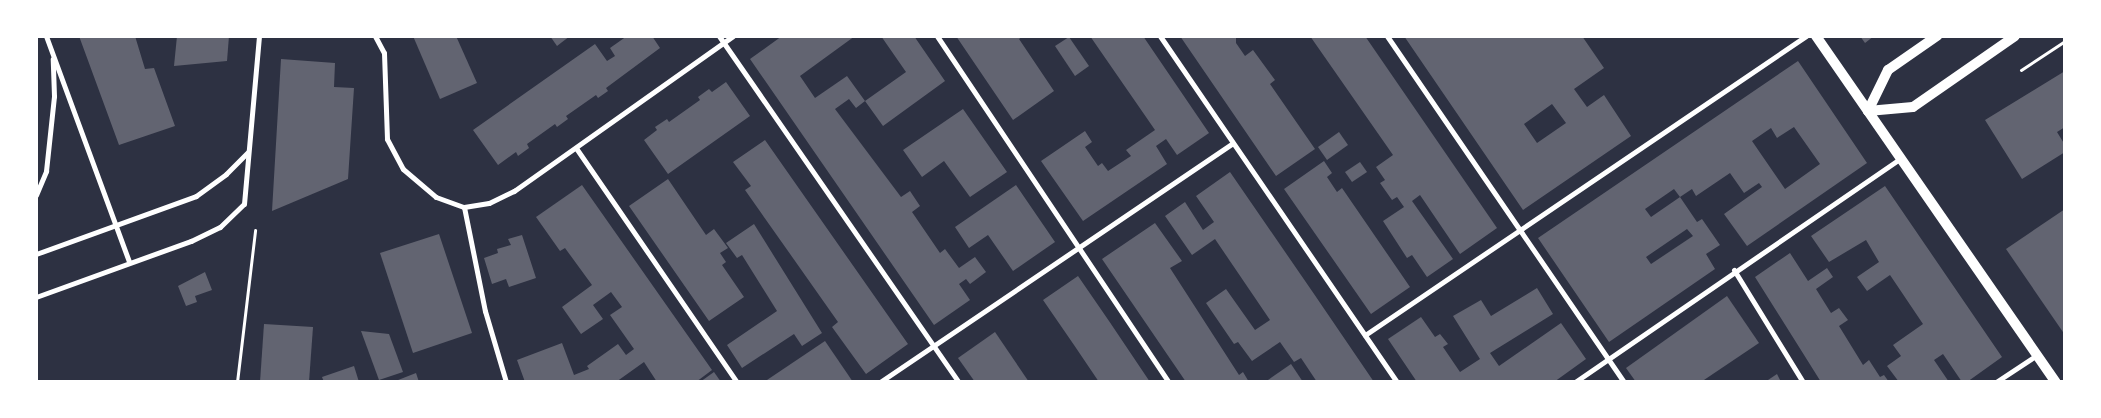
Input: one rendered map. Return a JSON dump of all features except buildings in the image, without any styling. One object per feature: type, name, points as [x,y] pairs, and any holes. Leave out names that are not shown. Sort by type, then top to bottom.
[{"type":"main road","points":[[1816,36],[2056,382]]},
{"type":"main road","points":[[1868,111],[1888,70],[1937,36]]},
{"type":"main road","points":[[1868,111],[1913,107],[2015,36]]},
{"type":"street","points":[[46,36],[129,262]]},
{"type":"street","points":[[36,298],[220,227],[244,204],[259,36]]},
{"type":"street","points":[[375,36],[384,53],[387,139],[403,168],[436,197],[464,207],[489,203],[514,191],[733,36]]},
{"type":"street","points":[[719,36],[959,382]]},
{"type":"street","points":[[937,36],[1168,382]]},
{"type":"street","points":[[1160,36],[1397,382]]},
{"type":"street","points":[[1387,36],[1624,382]]},
{"type":"street","points":[[1365,335],[1519,228],[1806,36]]},
{"type":"street","points":[[36,195],[46,171],[54,96],[53,54]]},
{"type":"street","points":[[880,382],[1233,143]]},
{"type":"street","points":[[576,148],[737,382]]},
{"type":"street","points":[[36,254],[196,196],[226,174],[248,151]]},
{"type":"street","points":[[1575,382],[1734,270],[1901,158]]},
{"type":"street","points":[[464,207],[485,311],[506,382]]},
{"type":"street","points":[[1734,270],[1803,382]]},
{"type":"street","points":[[1996,382],[2037,355]]},
{"type":"path","points":[[2021,70],[2065,41]]},
{"type":"path","points":[[237,382],[256,230]]}]
